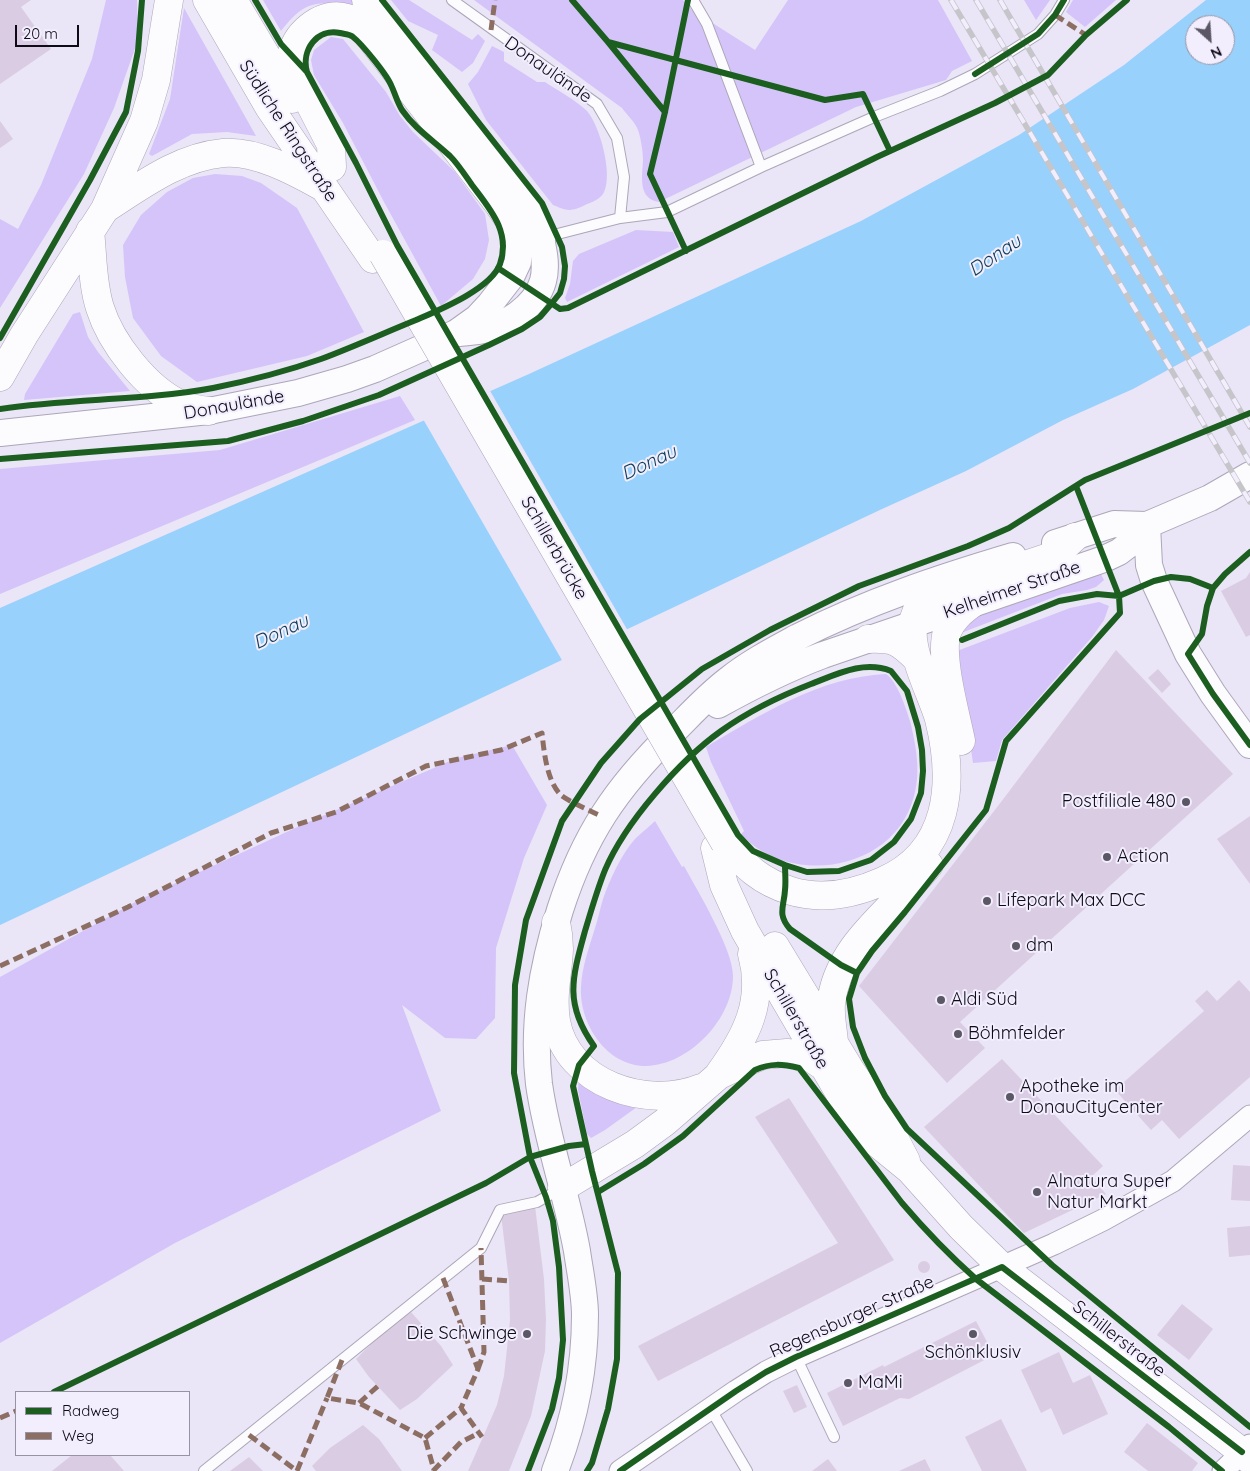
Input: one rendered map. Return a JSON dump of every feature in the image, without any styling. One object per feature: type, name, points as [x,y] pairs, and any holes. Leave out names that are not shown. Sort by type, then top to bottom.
[{"type":"main road","points":[[0,377],[105,209],[144,121],[156,80],[169,0]]},
{"type":"main road","name":"Südliche Ringstraße","points":[[207,0],[269,107],[329,178]]},
{"type":"main road","name":"Südliche Ringstraße","points":[[233,0],[329,178],[378,256]]},
{"type":"main road","points":[[366,0],[520,196],[533,215],[541,238]]},
{"type":"main road","points":[[105,209],[148,181],[172,169],[198,158],[224,153],[251,156],[304,176],[329,178],[331,145],[292,69],[292,55],[301,36],[310,27],[320,19],[336,16],[348,18],[361,26],[499,204],[513,226]]},
{"type":"main road","points":[[90,231],[94,284],[100,308],[109,330],[122,352],[149,381],[165,394],[179,403],[209,412]]},
{"type":"main road","name":"Schillerbrücke","points":[[378,256],[720,845]]},
{"type":"main road","points":[[720,845],[760,876],[786,889],[814,895],[852,892],[873,886],[892,878],[909,867],[923,853],[933,838],[939,826],[945,803],[946,761],[938,717],[917,659],[913,638],[918,608],[926,600],[938,594],[1049,557],[1061,550],[1075,537]]},
{"type":"main road","points":[[556,922],[559,946],[554,982],[554,1004],[561,1038],[579,1065],[602,1082],[647,1096],[665,1096],[680,1094],[763,1055],[787,1053],[811,1058],[828,1054],[832,1004],[842,965],[857,943],[927,867],[949,837],[959,807],[964,781],[962,745],[945,660],[946,637],[955,618],[973,603]]},
{"type":"main road","points":[[868,639],[886,638],[898,642],[917,659]]},
{"type":"main road","name":"Schillerstraße","points":[[720,845],[724,885],[745,931],[828,1054],[851,1071],[889,1128],[910,1170],[961,1227],[1002,1267],[1241,1457]]},
{"type":"main road","name":"Schillerstraße","points":[[720,845],[744,896],[828,1054]]},
{"type":"main road","points":[[562,1188],[635,1144],[677,1112],[713,1080],[736,1050],[755,1007],[757,985],[755,965],[745,931]]},
{"type":"street","points":[[456,333],[477,318],[490,304],[510,277],[518,262],[518,244],[513,226]]},
{"type":"street","points":[[456,333],[480,331],[500,325],[515,316],[528,304],[537,293],[543,281],[545,258],[541,238]]},
{"type":"street","name":"Donaulände","points":[[0,433],[209,412],[298,393],[375,369],[456,333]]},
{"type":"street","points":[[555,1471],[573,1416],[582,1359],[585,1313],[576,1250],[540,1084],[536,1028],[548,951],[556,922],[576,866],[601,816],[630,777],[711,694],[745,668],[817,628],[899,592],[942,577],[1114,524],[1146,526],[1210,498],[1250,476]]},
{"type":"street","points":[[1146,526],[1149,565],[1154,582],[1184,645],[1213,694],[1250,746]]},
{"type":"street","name":"Kelheimer Straße","points":[[683,722],[786,669],[914,623],[1104,559],[1119,552],[1136,539],[1146,526]]},
{"type":"street","name":"Regensburger Straße","points":[[620,1471],[710,1408],[766,1372],[796,1357],[1054,1244],[1103,1220],[1173,1181],[1250,1116]]},
{"type":"lane","name":"Donaulände","points":[[452,0],[597,104],[617,138],[624,177],[620,218]]},
{"type":"lane","points":[[693,0],[707,24],[761,167]]},
{"type":"lane","points":[[513,226],[526,235],[541,238],[620,218],[668,212],[761,167],[874,117],[940,91],[975,74],[1038,34],[1064,0]]},
{"type":"lane","points":[[518,262],[541,238]]},
{"type":"lane","points":[[204,1471],[481,1248],[500,1210],[538,1202],[562,1188]]},
{"type":"lane","points":[[796,1357],[834,1438]]},
{"type":"lane","points":[[710,1408],[747,1471]]},
{"type":"shaded area","points":[[106,0],[137,0],[138,40],[114,108],[84,174],[0,308],[0,219],[18,229],[41,185],[92,59]]},
{"type":"shaded area","points":[[263,0],[353,0],[358,3],[354,8],[330,4],[313,5],[297,13],[281,31]]},
{"type":"shaded area","points":[[391,0],[409,0],[472,40],[478,34],[485,41],[473,63],[462,72],[432,50],[438,35],[408,21]]},
{"type":"shaded area","points":[[474,0],[683,0],[692,10],[755,50],[788,0],[938,0],[972,61],[952,71],[946,80],[856,107],[659,202],[652,200],[644,192],[642,180],[643,153],[639,133],[635,124],[622,108]]},
{"type":"shaded area","points":[[1024,0],[1050,0],[1036,20]]},
{"type":"shaded area","points":[[1073,0],[1116,0],[1085,27],[1066,12]]},
{"type":"shaded area","points":[[184,8],[256,136],[227,132],[192,134],[152,156],[149,154],[170,99]]},
{"type":"shaded area","points":[[331,37],[343,39],[386,92],[400,116],[413,132],[455,172],[485,214],[489,240],[485,259],[473,279],[441,306],[343,123],[314,75],[311,60],[314,50]]},
{"type":"shaded area","points":[[492,46],[504,52],[504,61],[537,82],[545,82],[583,107],[592,118],[604,150],[606,162],[606,184],[603,194],[599,198],[572,210],[553,205],[486,120],[468,84],[478,72]]},
{"type":"shaded area","points":[[215,174],[242,176],[261,183],[297,208],[364,332],[307,356],[197,382],[161,356],[133,318],[125,277],[123,245],[141,215],[167,192],[193,178]]},
{"type":"shaded area","points":[[636,230],[673,232],[679,247],[567,302],[565,298],[570,284],[573,261],[579,254]]},
{"type":"shaded area","points":[[80,312],[88,337],[130,391],[24,400],[25,394],[73,314]]},
{"type":"shaded area","points":[[400,396],[415,420],[0,594],[0,469],[220,450]]},
{"type":"shaded area","points":[[1101,574],[1104,580],[1096,587],[1062,594],[961,633],[962,628],[979,616]]},
{"type":"shaded area","points":[[1099,602],[1109,606],[1104,620],[1092,637],[1002,740],[996,761],[973,763],[957,651],[1070,608]]},
{"type":"shaded area","points":[[886,674],[894,682],[906,709],[916,749],[916,787],[903,821],[886,841],[864,855],[839,863],[812,865],[786,861],[762,851],[741,834],[744,831],[711,762],[706,747],[792,699],[838,682]]},
{"type":"shaded area","points":[[512,745],[547,805],[524,858],[496,948],[495,1018],[476,1039],[445,1038],[402,1005],[441,1111],[175,1243],[0,1343],[0,977],[139,900],[304,824],[457,758]]},
{"type":"shaded area","points":[[655,821],[682,867],[684,866],[714,921],[727,951],[733,976],[731,992],[725,1008],[717,1023],[706,1037],[678,1058],[662,1064],[646,1066],[632,1064],[619,1059],[598,1040],[590,1028],[585,1015],[581,987],[586,957],[603,899],[613,875],[630,845]]},
{"type":"shaded area","points":[[579,1077],[637,1107],[591,1138],[587,1134],[578,1090]]},
{"type":"water","name":"Donau","points":[[1206,0],[1250,0],[1250,325],[1133,389],[1063,420],[966,471],[0,925],[0,608],[529,374],[861,221],[1019,135],[1124,65],[1185,17],[1185,65],[1235,65],[1235,15],[1187,15]]},
{"type":"pier","points":[[489,389],[628,631],[563,662],[423,419]]},
{"type":"building","points":[[0,0],[31,0],[21,7],[51,49],[0,84]]},
{"type":"building","points":[[0,121],[13,139],[0,148]]},
{"type":"building","points":[[1250,572],[1250,635],[1246,637],[1221,591],[1246,578]]},
{"type":"building","points":[[1116,650],[1233,774],[960,1022],[985,1048],[947,1083],[859,986]]},
{"type":"building","points":[[1158,669],[1171,684],[1162,693],[1148,678]]},
{"type":"building","points":[[1250,816],[1250,884],[1217,839]]},
{"type":"building","points":[[1239,980],[1250,992],[1250,1077],[1179,1139],[1162,1120],[1151,1130],[1115,1090],[1204,1011],[1195,1001],[1207,990],[1217,1001]]},
{"type":"building","points":[[1002,1059],[1103,1166],[1091,1177],[1106,1194],[1024,1233],[924,1127]]},
{"type":"building","points":[[789,1098],[894,1260],[658,1381],[638,1346],[838,1243],[755,1117]]},
{"type":"building","points":[[1233,1165],[1250,1166],[1250,1201],[1231,1200]]},
{"type":"building","name":"Die Schwinge","points":[[535,1206],[544,1279],[546,1319],[545,1351],[531,1416],[509,1471],[468,1471],[497,1405],[504,1376],[510,1320],[509,1281],[501,1214]]},
{"type":"building","points":[[1250,1226],[1250,1255],[1229,1257],[1227,1228]]},
{"type":"building","points":[[922,1261],[926,1261],[930,1267],[926,1273],[922,1273],[918,1269],[918,1265]]},
{"type":"building","points":[[1182,1304],[1213,1329],[1189,1360],[1157,1335]]},
{"type":"building","points":[[411,1312],[441,1346],[453,1365],[417,1399],[400,1410],[369,1377],[356,1359],[389,1326]]},
{"type":"building","points":[[976,1321],[994,1355],[909,1399],[900,1398],[843,1426],[827,1393]]},
{"type":"building","points":[[1059,1352],[1073,1383],[1090,1375],[1108,1414],[1063,1435],[1051,1408],[1041,1413],[1021,1370]]},
{"type":"building","points":[[797,1385],[807,1407],[794,1413],[783,1391]]},
{"type":"building","points":[[1001,1419],[1027,1471],[982,1471],[965,1437]]},
{"type":"building","points":[[1147,1423],[1198,1463],[1192,1471],[1148,1471],[1124,1452]]},
{"type":"building","points":[[363,1425],[379,1439],[402,1471],[316,1471],[312,1466],[330,1448]]},
{"type":"building","points":[[71,1456],[111,1456],[124,1471],[52,1471]]},
{"type":"building","points":[[249,1457],[263,1471],[230,1471]]},
{"type":"building","points":[[828,1459],[837,1471],[812,1471]]},
{"type":"building","points":[[925,1459],[931,1471],[899,1471]]},
{"type":"railway","points":[[951,0],[1250,502]]},
{"type":"railway","points":[[976,0],[1250,463]]},
{"type":"railway","points":[[1000,0],[1250,427]]},
{"type":"marked path","points":[[491,30],[495,0]]},
{"type":"marked path","points":[[1055,15],[1086,35]]},
{"type":"marked path","points":[[0,966],[128,907],[271,833],[336,812],[426,766],[501,750],[542,733],[547,767],[557,790],[562,796],[575,804],[601,816]]},
{"type":"marked path","points":[[478,1369],[484,1352],[481,1248]]},
{"type":"marked path","points":[[443,1278],[478,1369],[461,1408]]},
{"type":"marked path","points":[[482,1279],[509,1281]]},
{"type":"marked path","points":[[342,1360],[327,1398],[359,1403],[425,1438],[434,1470]]},
{"type":"marked path","points":[[359,1403],[378,1386]]},
{"type":"marked path","points":[[297,1471],[327,1398]]},
{"type":"marked path","points":[[425,1438],[461,1408],[479,1433]]},
{"type":"marked path","points":[[0,1418],[15,1411]]},
{"type":"marked path","points":[[433,1471],[461,1442],[479,1433],[482,1437]]},
{"type":"marked path","points":[[249,1435],[297,1471]]},
{"type":"cycle path","points":[[0,338],[90,180],[126,112],[138,51],[142,0]]},
{"type":"cycle path","points":[[255,0],[281,44],[307,72],[397,245],[738,835],[753,851],[785,865],[782,915],[786,924],[790,929],[841,965],[857,973]]},
{"type":"cycle path","points":[[0,459],[228,441],[303,421],[379,395],[489,345],[522,329],[540,317],[552,303],[560,293],[565,266],[562,247],[542,203],[382,0]]},
{"type":"cycle path","points":[[572,0],[608,42],[825,100],[863,94],[890,151]]},
{"type":"cycle path","points":[[686,251],[650,174],[688,0]]},
{"type":"cycle path","points":[[975,74],[1038,34],[1055,15],[1064,0]]},
{"type":"cycle path","points":[[498,268],[560,309],[568,308],[877,157],[995,103],[1048,75],[1086,35],[1127,0]]},
{"type":"cycle path","points":[[0,409],[27,405],[187,392],[281,372],[333,354],[438,311],[476,290],[495,273],[500,264],[503,242],[501,231],[492,212],[453,159],[407,117],[400,107],[389,80],[362,46],[349,35],[332,32],[324,34],[318,37],[309,49],[306,56],[307,72]]},
{"type":"cycle path","points":[[608,42],[665,112]]},
{"type":"cycle path","points":[[528,1471],[552,1409],[559,1378],[563,1340],[559,1267],[553,1221],[546,1197],[530,1157],[514,1073],[515,985],[526,920],[562,821],[601,763],[640,719],[702,669],[770,630],[859,586],[968,546],[1009,528],[1085,480],[1250,413]]},
{"type":"cycle path","points":[[1076,486],[1119,596],[1120,613],[1006,741],[986,810],[872,951],[857,973],[849,999],[853,1027],[865,1058],[885,1096],[907,1129],[1052,1265],[1250,1427]]},
{"type":"cycle path","points":[[1250,552],[1225,574],[1213,588],[1207,606],[1202,634],[1188,654],[1213,694],[1250,745]]},
{"type":"cycle path","points":[[962,640],[1059,601],[1097,594],[1119,596],[1154,581],[1171,577],[1190,579],[1213,588]]},
{"type":"cycle path","points":[[587,1471],[592,1463],[608,1409],[617,1359],[618,1273],[573,1086],[579,1065],[594,1046],[584,1031],[578,1017],[573,990],[580,948],[605,870],[639,813],[671,776],[721,731],[776,699],[841,673],[871,667],[891,671],[907,691],[918,727],[922,750],[921,793],[911,819],[894,842],[871,860],[839,871],[807,872],[785,865]]},
{"type":"cycle path","points":[[598,1192],[644,1164],[683,1136],[755,1070],[777,1065],[799,1068],[902,1203],[956,1261],[976,1279],[1169,1427],[1222,1471]]},
{"type":"cycle path","points":[[56,1391],[486,1183],[530,1157],[569,1146],[586,1144]]},
{"type":"cycle path","points":[[620,1471],[766,1372],[796,1357],[1002,1267],[1242,1452]]},
{"type":"place","name":"Postfiliale 480","points":[[1186,802]]},
{"type":"place","name":"Action","points":[[1107,857]]},
{"type":"place","name":"Lifepark Max DCC","points":[[987,901]]},
{"type":"place","name":"dm","points":[[1016,946]]},
{"type":"place","name":"Aldi Süd","points":[[941,1000]]},
{"type":"place","name":"Böhmfelder","points":[[958,1034]]},
{"type":"place","name":"Apotheke im DonauCityCenter","points":[[1010,1097]]},
{"type":"place","name":"Alnatura Super Natur Markt","points":[[1037,1192]]},
{"type":"place","name":"Die Schwinge","points":[[527,1334]]},
{"type":"place","name":"Schönklusiv","points":[[973,1334]]},
{"type":"place","name":"MaMi","points":[[848,1383]]}]
